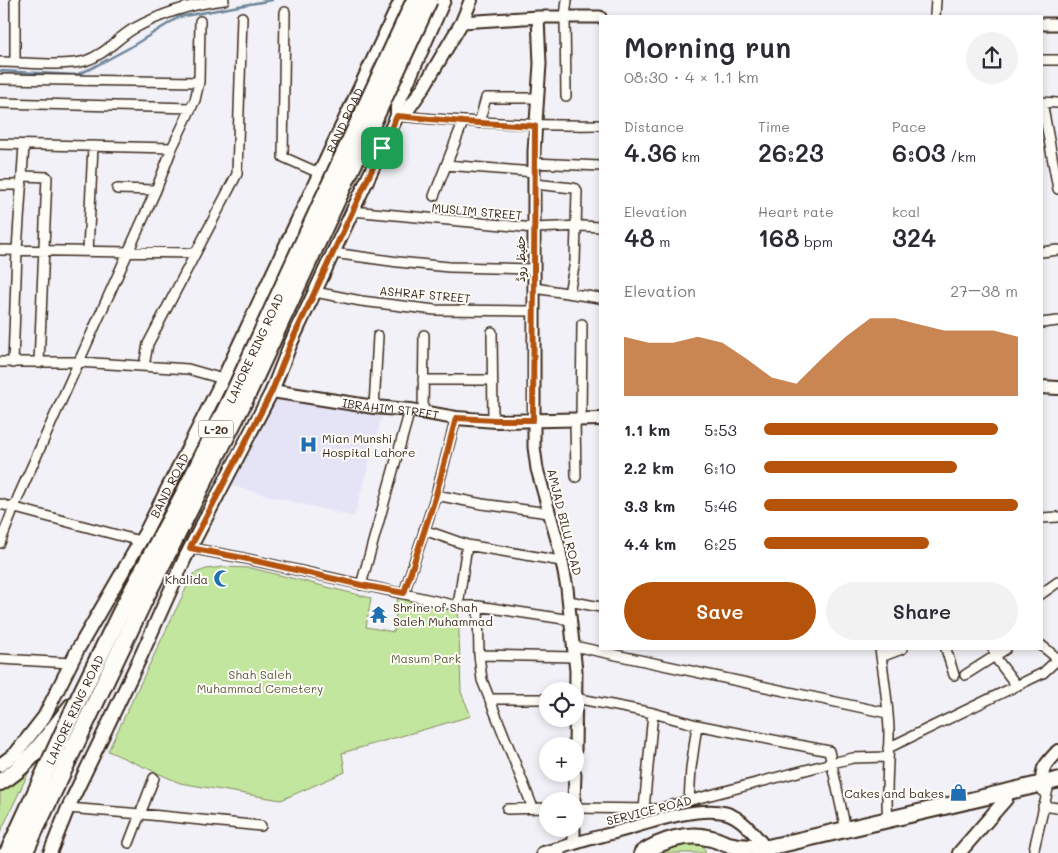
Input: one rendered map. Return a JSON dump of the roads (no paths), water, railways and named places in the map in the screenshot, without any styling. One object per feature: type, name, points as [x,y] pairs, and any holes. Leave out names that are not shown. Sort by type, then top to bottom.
[{"type":"highway","name":"LAHORE RING ROAD","points":[[8,853],[80,696],[123,608],[185,492],[233,395],[415,0]]},
{"type":"highway","name":"LAHORE RING ROAD","points":[[24,853],[145,598],[245,399],[429,0]]},
{"type":"highway","points":[[0,782],[6,779],[30,757],[80,696]]},
{"type":"highway","points":[[33,853],[46,805]]},
{"type":"main road","name":"BAND ROAD","points":[[0,765],[16,753],[44,717],[71,663],[140,541],[223,379],[401,0]]},
{"type":"main road","points":[[50,853],[68,808],[190,548],[272,391],[290,345],[397,116],[397,106],[444,0]]},
{"type":"main road","points":[[397,116],[407,111],[423,88],[462,22],[472,1]]},
{"type":"main road","points":[[1043,387],[1058,388]]},
{"type":"main road","name":"IBRAHIM STREET","points":[[272,391],[456,418],[493,420],[599,419]]},
{"type":"main road","points":[[642,853],[670,840],[684,837],[707,837],[729,845],[766,848],[1050,786],[1042,773],[1043,768],[1058,751]]},
{"type":"main road","points":[[784,853],[1005,796]]},
{"type":"main road","points":[[959,853],[1005,796]]},
{"type":"main road","points":[[698,837],[707,843],[710,853]]},
{"type":"main road","points":[[543,853],[558,851]]},
{"type":"street","points":[[15,0],[15,62]]},
{"type":"street","points":[[0,62],[67,63],[85,60],[103,53],[132,30],[185,4],[224,0]]},
{"type":"street","points":[[566,0],[566,96]]},
{"type":"street","points":[[935,15],[936,0]]},
{"type":"street","points":[[285,12],[283,156],[319,173]]},
{"type":"street","points":[[144,366],[148,344],[236,174],[242,17]]},
{"type":"street","points":[[462,22],[599,17]]},
{"type":"street","name":"حفیظ روڈ","points":[[533,420],[534,173],[536,98],[540,64],[538,18]]},
{"type":"street","points":[[0,544],[78,362],[191,108],[199,82],[200,21]]},
{"type":"street","points":[[1043,24],[1058,24]]},
{"type":"street","points":[[1043,60],[1058,60]]},
{"type":"street","points":[[0,80],[199,82]]},
{"type":"street","points":[[479,123],[486,98],[536,98]]},
{"type":"street","points":[[1043,102],[1058,103]]},
{"type":"street","points":[[0,103],[191,108]]},
{"type":"street","points":[[1043,115],[1045,142],[1058,189]]},
{"type":"street","points":[[397,116],[535,126],[599,125]]},
{"type":"street","points":[[434,196],[463,122]]},
{"type":"street","points":[[342,128],[382,148]]},
{"type":"street","points":[[0,144],[172,148]]},
{"type":"street","points":[[13,363],[17,250],[24,145]]},
{"type":"street","points":[[88,251],[94,146]]},
{"type":"street","points":[[446,165],[534,173],[599,166]]},
{"type":"street","points":[[534,173],[576,189],[576,262],[568,293]]},
{"type":"street","points":[[0,185],[46,177],[39,363]]},
{"type":"street","points":[[117,189],[156,190]]},
{"type":"street","name":"MUSLIM STREET","points":[[352,211],[534,228],[599,227]]},
{"type":"street","points":[[0,250],[195,253]]},
{"type":"street","points":[[1043,252],[1058,250]]},
{"type":"street","points":[[333,253],[449,267],[534,269]]},
{"type":"street","points":[[534,288],[599,298]]},
{"type":"street","name":"ASHRAF STREET","points":[[315,292],[435,310],[534,312]]},
{"type":"street","points":[[1043,323],[1058,321]]},
{"type":"street","points":[[576,477],[582,324]]},
{"type":"street","points":[[492,332],[493,420]]},
{"type":"street","points":[[361,585],[416,411],[423,380],[424,335]]},
{"type":"street","points":[[374,407],[378,336]]},
{"type":"street","points":[[0,362],[78,362],[188,369],[223,379]]},
{"type":"street","points":[[423,380],[492,380]]},
{"type":"street","points":[[404,593],[436,495],[456,418]]},
{"type":"street","name":"AMJAD BILU ROAD","points":[[533,420],[537,469],[562,561],[575,651],[575,682]]},
{"type":"street","points":[[436,495],[549,513]]},
{"type":"street","points":[[0,504],[140,541]]},
{"type":"street","points":[[1043,518],[1058,517]]},
{"type":"street","points":[[424,530],[467,545],[562,561]]},
{"type":"street","points":[[458,606],[467,545]]},
{"type":"street","points":[[190,548],[458,606],[478,606],[571,620]]},
{"type":"street","points":[[1043,593],[1058,582]]},
{"type":"street","points":[[568,601],[599,607]]},
{"type":"street","points":[[478,606],[479,655],[482,680],[533,808]]},
{"type":"street","points":[[584,808],[657,809],[832,763],[887,753],[1043,673],[1057,662],[1043,646]]},
{"type":"street","points":[[888,820],[886,802],[887,713],[880,653],[896,650]]},
{"type":"street","points":[[946,650],[954,675]]},
{"type":"street","points":[[479,655],[575,651],[887,713]]},
{"type":"street","points":[[965,675],[995,652],[998,661],[1017,686]]},
{"type":"street","points":[[0,659],[71,663]]},
{"type":"street","points":[[490,699],[539,699]]},
{"type":"street","points":[[584,700],[828,751],[846,830]]},
{"type":"street","points":[[644,809],[653,713]]},
{"type":"street","points":[[689,801],[697,725]]},
{"type":"street","points":[[129,844],[142,814],[154,778]]},
{"type":"street","points":[[1034,849],[1043,806],[1050,786]]},
{"type":"street","points":[[1043,806],[1058,808]]},
{"type":"street","points":[[68,808],[261,826]]},
{"type":"street","points":[[507,809],[539,808]]},
{"type":"street","name":"SERVICE ROAD","points":[[558,851],[574,843],[701,811],[726,814],[742,821],[766,848]]},
{"type":"street","points":[[574,837],[574,843]]},
{"type":"waterway","points":[[0,71],[76,75],[129,48],[179,17],[272,0]]},
{"type":"place","name":"Mian Munshi Hospital Lahore","points":[[308,445]]},
{"type":"place","name":"Khalida","points":[[222,579]]},
{"type":"place","name":"Shrine of Shah Saleh Muhammad","points":[[379,614]]},
{"type":"place","name":"Cakes and bakes","points":[[958,793]]},
{"type":"park label","name":"Masum Park","points":[[426,658]]},
{"type":"park label","name":"Shah Saleh Muhammad Cemetery","points":[[260,681]]}]
